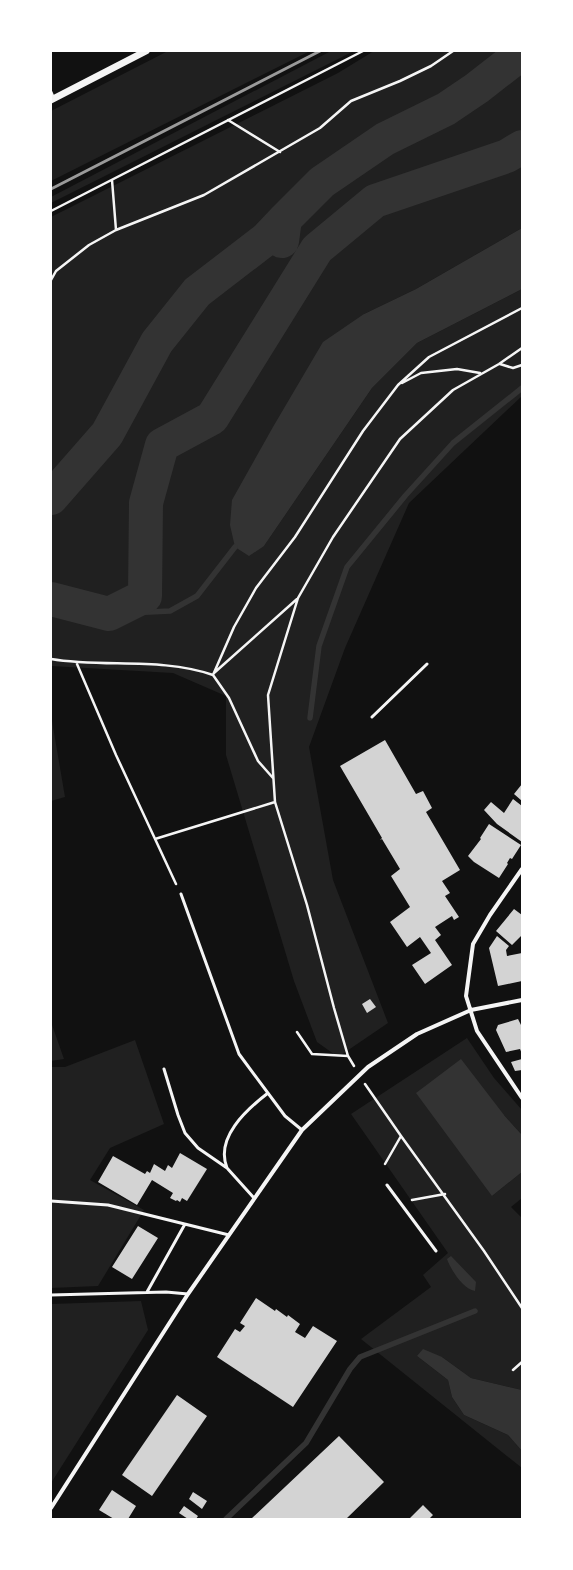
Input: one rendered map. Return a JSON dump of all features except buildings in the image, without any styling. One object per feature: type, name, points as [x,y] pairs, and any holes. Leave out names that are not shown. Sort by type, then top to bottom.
[{"type":"street","points":[[52,97],[146,51]]},
{"type":"street","points":[[522,870],[490,915],[474,944],[466,996],[477,1031],[522,1098]]},
{"type":"street","points":[[51,1508],[188,1294],[302,1130],[360,1074],[417,1034],[471,1010],[522,1000]]},
{"type":"lane","points":[[372,717],[427,664]]},
{"type":"lane","points":[[181,894],[239,1054],[288,1120],[302,1130]]},
{"type":"lane","points":[[164,1069],[185,1133],[198,1148],[227,1168],[254,1198]]},
{"type":"lane","points":[[227,1168],[224,1154],[227,1139],[243,1116],[268,1093]]},
{"type":"lane","points":[[387,1185],[436,1251]]},
{"type":"lane","points":[[51,1201],[108,1205],[229,1235]]},
{"type":"lane","points":[[147,1292],[185,1224]]},
{"type":"lane","points":[[51,1296],[147,1292],[188,1294]]},
{"type":"path","points":[[51,211],[363,51]]},
{"type":"path","points":[[51,280],[56,271],[88,245],[116,230],[204,195],[320,128],[351,101],[400,82],[431,66],[453,51]]},
{"type":"path","points":[[228,120],[280,152]]},
{"type":"path","points":[[112,180],[116,230]]},
{"type":"path","points":[[212,675],[234,627],[256,588],[295,537],[364,430],[398,385],[429,357],[522,308]]},
{"type":"path","points":[[297,1032],[312,1054],[348,1056],[307,905],[275,802],[268,695],[298,598],[333,537],[400,439],[453,390],[480,373],[499,364],[522,348]]},
{"type":"path","points":[[499,364],[513,368],[522,365]]},
{"type":"path","points":[[398,385],[421,373],[457,369],[480,373]]},
{"type":"path","points":[[212,675],[298,598]]},
{"type":"path","points":[[51,659],[77,664],[177,665],[212,675],[229,698],[258,761],[273,779]]},
{"type":"path","points":[[77,664],[116,755],[181,894]]},
{"type":"path","points":[[155,838],[275,802]]},
{"type":"path","points":[[360,1074],[401,1136],[445,1194],[522,1308]]},
{"type":"path","points":[[384,1164],[401,1136]]},
{"type":"path","points":[[410,1200],[445,1194]]},
{"type":"path","points":[[513,1370],[522,1362]]},
{"type":"shaded area","points":[[168,51],[310,51],[51,181],[51,111]]},
{"type":"shaded area","points":[[331,51],[354,51],[51,203],[51,197]]},
{"type":"shaded area","points":[[374,51],[522,51],[522,228],[416,289],[364,314],[264,546],[372,388],[417,343],[522,289],[522,396],[409,503],[345,648],[309,747],[333,880],[388,1023],[338,1057],[317,1042],[294,981],[226,755],[226,696],[173,673],[51,666],[51,217],[338,73]]},
{"type":"shaded area","points":[[522,228],[522,289],[417,343],[372,388],[264,546],[249,556],[235,547],[230,525],[232,500],[323,342],[364,314],[416,289]]},
{"type":"shaded area","points":[[51,715],[65,797],[51,801]]},
{"type":"shaded area","points":[[51,1022],[64,1059],[51,1061]]},
{"type":"shaded area","points":[[467,1038],[494,1078],[522,1110],[522,1135],[504,1115],[492,1196],[522,1172],[522,1198],[511,1207],[522,1218],[522,1390],[471,1378],[442,1357],[417,1356],[448,1380],[452,1397],[464,1415],[508,1435],[522,1451],[522,1468],[361,1339],[431,1287],[423,1275],[448,1253],[351,1114]]},
{"type":"shaded area","points":[[135,1040],[164,1124],[110,1148],[90,1180],[144,1210],[98,1286],[51,1288],[51,1067],[65,1067]]},
{"type":"shaded area","points":[[461,1059],[504,1115],[522,1135],[522,1172],[492,1196],[416,1093]]},
{"type":"shaded area","points":[[451,1256],[476,1282],[475,1291],[466,1287],[454,1273],[447,1259]]},
{"type":"shaded area","points":[[141,1301],[148,1330],[51,1483],[51,1304]]},
{"type":"shaded area","points":[[423,1349],[442,1357],[471,1378],[522,1390],[522,1451],[508,1435],[464,1415],[452,1397],[448,1380],[417,1356]]},
{"type":"waterway","points":[[282,241],[285,219],[322,182],[385,139],[446,109],[477,88],[522,53]]},
{"type":"waterway","points":[[51,599],[109,614],[145,596],[146,503],[162,445],[212,418],[317,249],[375,201],[507,156],[522,147]]},
{"type":"waterway","points":[[51,498],[107,434],[157,342],[197,292],[266,239],[285,219]]},
{"type":"waterway","points":[[310,718],[319,646],[347,567],[405,496],[453,443],[522,388]]},
{"type":"waterway","points":[[109,614],[170,611],[197,596],[235,547]]},
{"type":"waterway","points":[[226,1519],[306,1443],[350,1369],[360,1357],[475,1311]]},
{"type":"railway","points":[[51,189],[320,51]]}]
